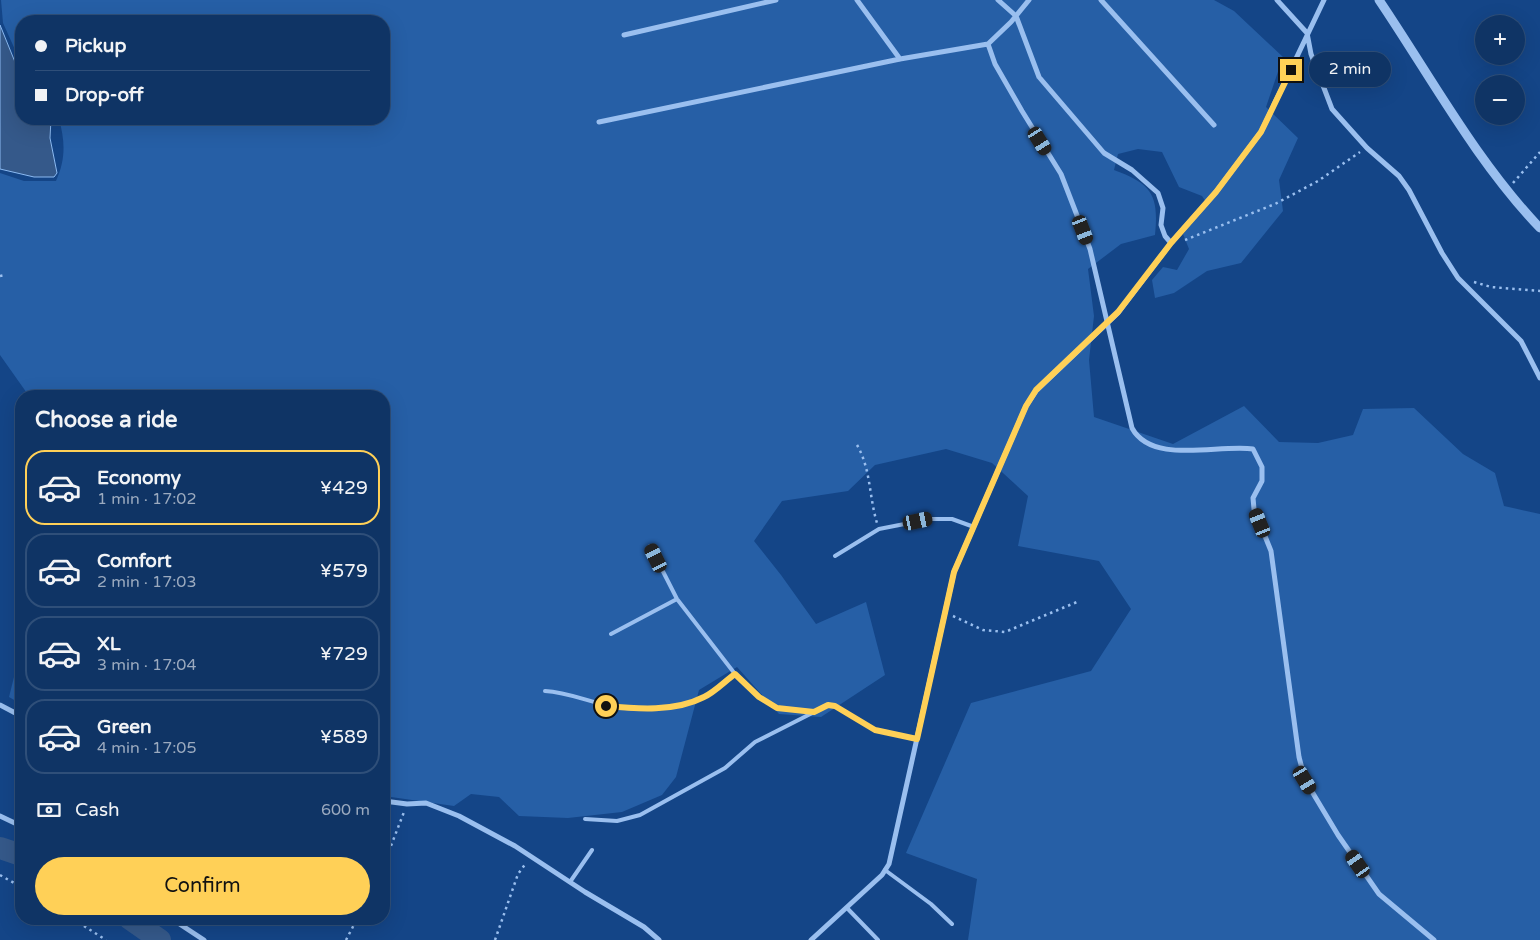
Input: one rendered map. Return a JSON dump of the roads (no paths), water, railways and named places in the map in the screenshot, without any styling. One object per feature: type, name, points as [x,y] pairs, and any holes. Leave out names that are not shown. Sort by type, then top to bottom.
[{"type":"street","points":[[624,35],[776,0]]},
{"type":"street","points":[[857,0],[900,59]]},
{"type":"street","points":[[998,0],[1016,16],[1039,77],[1104,153],[1132,170],[1158,193],[1162,208],[1161,225],[1165,236],[1171,243]]},
{"type":"street","points":[[599,122],[900,59],[988,44],[1029,0]]},
{"type":"street","points":[[1101,0],[1214,125]]},
{"type":"street","points":[[1277,0],[1307,33],[1311,54],[1332,109],[1367,148],[1399,176],[1409,190],[1442,253],[1458,278],[1521,341],[1540,378]]},
{"type":"street","points":[[811,940],[847,908],[889,864],[954,572],[1026,406],[1036,390],[1108,323],[1140,285],[1171,243],[1216,192],[1261,132],[1324,0]]},
{"type":"street","points":[[1379,0],[1481,156],[1540,228]]},
{"type":"street","points":[[988,44],[995,64],[1061,174],[1090,249],[1132,428],[1143,442],[1174,450],[1239,447],[1253,449],[1262,467],[1262,481],[1253,498],[1254,509],[1271,552],[1299,757],[1305,780],[1338,835],[1379,894],[1434,940]]},
{"type":"street","points":[[0,705],[15,713]]},
{"type":"street","points":[[390,802],[407,804],[426,803],[460,816],[532,856],[570,882],[644,927],[659,940]]},
{"type":"street","points":[[0,816],[15,823]]},
{"type":"street","points":[[181,925],[204,940]]},
{"type":"lane","points":[[835,556],[879,528],[930,518],[952,519],[974,527]]},
{"type":"lane","points":[[650,546],[677,599],[735,674],[759,697],[777,708],[814,712]]},
{"type":"lane","points":[[611,634],[677,599]]},
{"type":"lane","points":[[545,690],[562,692],[606,706],[654,708],[686,703],[705,697],[735,674]]},
{"type":"lane","points":[[585,820],[617,821],[640,815],[725,768],[756,742],[828,705],[835,706],[875,730],[917,739]]},
{"type":"lane","points":[[570,882],[592,850]]},
{"type":"lane","points":[[885,870],[931,904],[952,924]]},
{"type":"lane","points":[[847,908],[878,940]]},
{"type":"waterway","points":[[0,848],[15,853]]},
{"type":"waterway","points":[[139,925],[160,940]]}]
